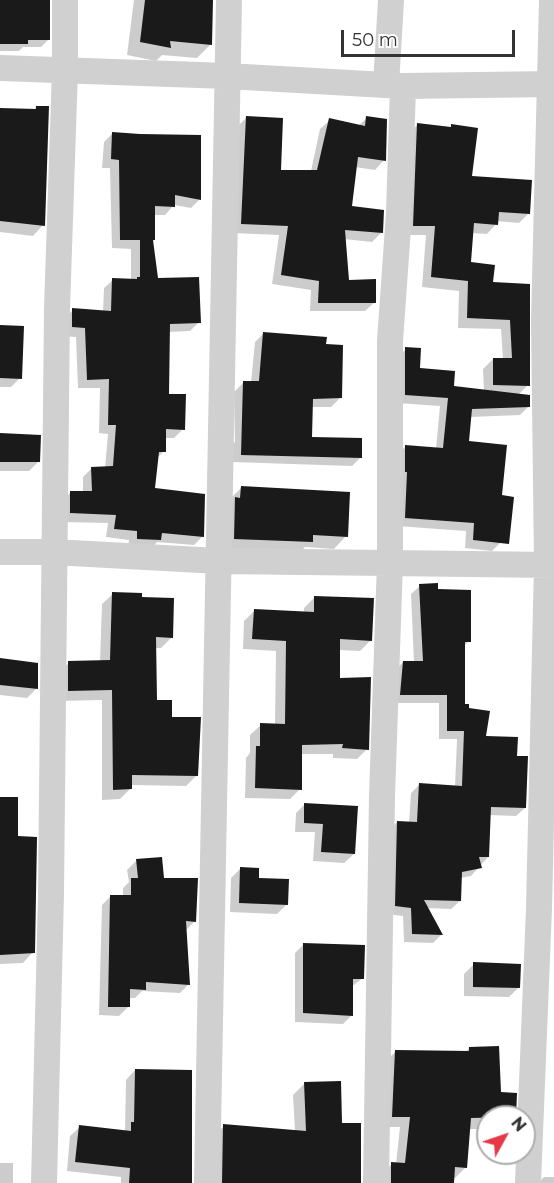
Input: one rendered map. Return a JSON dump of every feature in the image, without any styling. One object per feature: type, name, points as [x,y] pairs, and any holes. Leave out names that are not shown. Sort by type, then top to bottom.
[{"type":"street","points":[[44,1183],[51,893],[57,309],[65,0]]},
{"type":"street","points":[[207,1183],[229,0]]},
{"type":"street","points":[[376,1183],[382,797],[390,562],[390,341],[399,213],[391,0]]},
{"type":"street","points":[[528,1183],[551,565],[544,321],[552,84],[552,0]]},
{"type":"street","points":[[0,68],[395,85],[552,84]]},
{"type":"street","points":[[0,552],[53,552],[219,561],[551,565]]},
{"type":"building","points":[[0,0],[50,0],[50,40],[28,40],[28,44],[0,44]]},
{"type":"building","points":[[145,0],[213,0],[212,45],[170,41],[171,48],[140,42]]},
{"type":"building","points":[[36,106],[49,106],[45,226],[0,221],[0,108],[36,109]]},
{"type":"building","points":[[246,116],[283,118],[281,170],[317,170],[329,118],[365,126],[366,116],[387,119],[386,161],[358,157],[352,206],[384,210],[383,233],[345,230],[349,280],[376,279],[376,303],[318,303],[319,281],[281,275],[288,226],[241,224]]},
{"type":"building","points":[[417,123],[478,128],[472,176],[532,180],[530,214],[499,212],[498,225],[474,223],[471,262],[495,265],[493,282],[530,284],[530,386],[493,385],[493,358],[512,358],[510,320],[467,318],[468,281],[431,277],[435,226],[413,226]]},
{"type":"building","points":[[112,132],[201,135],[201,200],[175,195],[175,207],[155,206],[155,240],[153,240],[158,278],[199,277],[201,323],[170,324],[169,394],[186,394],[185,430],[166,429],[166,452],[159,452],[155,488],[205,494],[204,537],[162,533],[161,540],[137,539],[137,531],[114,529],[116,515],[70,513],[70,491],[92,491],[91,467],[113,466],[116,425],[108,425],[109,379],[87,380],[85,328],[72,327],[72,308],[111,311],[112,278],[137,279],[140,277],[140,240],[120,240],[119,160],[111,159]]},
{"type":"building","points":[[0,325],[24,326],[22,379],[0,378]]},
{"type":"building","points":[[263,332],[327,337],[326,344],[343,345],[342,398],[313,399],[312,437],[362,438],[362,458],[241,455],[243,381],[259,381]]},
{"type":"building","points":[[405,347],[421,348],[420,368],[455,371],[454,386],[530,395],[530,407],[472,409],[469,441],[507,445],[502,495],[514,497],[509,544],[473,540],[474,523],[405,518],[407,472],[405,472],[405,445],[443,448],[448,398],[405,395]]},
{"type":"building","points":[[0,433],[41,435],[40,462],[0,462]]},
{"type":"building","points":[[241,486],[350,492],[348,537],[313,535],[313,542],[234,539],[235,497],[240,498]]},
{"type":"building","points":[[438,583],[438,589],[471,590],[471,642],[465,642],[465,704],[469,704],[469,708],[490,711],[486,736],[518,737],[517,756],[528,756],[526,808],[491,807],[489,857],[479,857],[482,868],[462,872],[461,901],[424,900],[443,935],[412,934],[411,908],[395,906],[397,821],[417,822],[419,783],[462,786],[464,731],[447,731],[447,695],[400,695],[403,661],[423,661],[419,584]]},
{"type":"building","points":[[112,592],[142,593],[142,597],[174,598],[173,638],[156,637],[157,700],[172,700],[172,717],[201,717],[198,776],[132,775],[132,789],[113,790],[112,690],[68,691],[68,661],[110,660]]},
{"type":"building","points":[[314,596],[374,598],[372,641],[340,639],[340,678],[371,677],[369,750],[342,748],[343,744],[302,745],[302,790],[255,788],[256,746],[260,746],[260,723],[285,724],[286,641],[252,639],[254,609],[314,612]]},
{"type":"building","points":[[0,658],[38,663],[38,689],[0,685]]},
{"type":"building","points":[[0,797],[18,797],[18,836],[37,837],[35,953],[0,955]]},
{"type":"building","points":[[304,803],[358,806],[355,854],[321,852],[323,824],[304,823]]},
{"type":"building","points":[[162,857],[164,878],[198,878],[196,922],[186,921],[190,985],[146,982],[146,990],[130,989],[130,1007],[108,1007],[110,895],[131,895],[131,878],[138,878],[136,859]]},
{"type":"building","points":[[240,867],[259,868],[259,878],[289,879],[288,905],[239,903]]},
{"type":"building","points":[[303,943],[365,945],[364,979],[353,979],[353,1016],[303,1013]]},
{"type":"building","points":[[473,962],[521,964],[520,988],[473,987]]},
{"type":"building","points":[[499,1046],[501,1092],[517,1093],[516,1105],[476,1105],[476,1118],[471,1118],[467,1168],[455,1167],[454,1183],[391,1183],[391,1162],[405,1163],[410,1117],[392,1117],[395,1050],[469,1051],[469,1047]]},
{"type":"building","points":[[135,1069],[192,1070],[192,1183],[129,1183],[130,1168],[75,1162],[79,1125],[131,1131],[131,1122],[134,1122]]},
{"type":"building","points":[[341,1081],[342,1123],[361,1123],[361,1183],[222,1183],[223,1124],[306,1131],[304,1082]]}]
